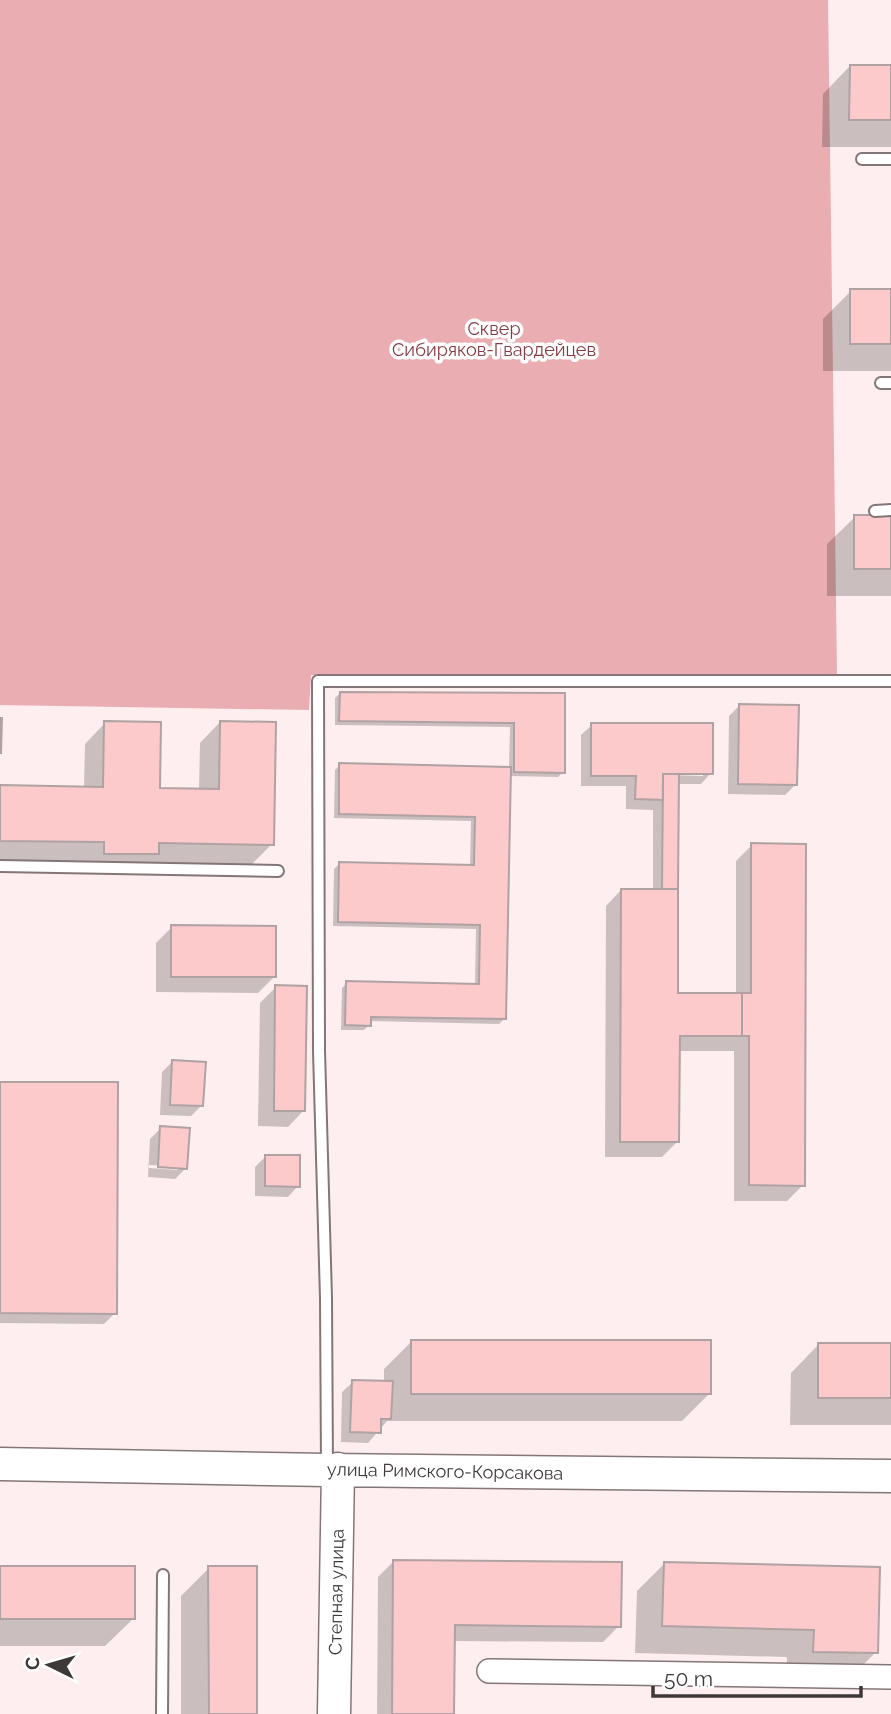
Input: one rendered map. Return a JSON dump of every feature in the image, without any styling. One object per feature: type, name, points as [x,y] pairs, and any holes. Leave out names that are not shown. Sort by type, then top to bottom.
[{"type":"street","name":"улица Римского-Корсакова","points":[[0,1464],[891,1476]]},
{"type":"street","name":"Степная улица","points":[[333,1470],[334,1714]]},
{"type":"street","points":[[489,1671],[891,1677]]},
{"type":"lane","points":[[862,159],[891,159]]},
{"type":"lane","points":[[875,511],[891,510]]},
{"type":"lane","points":[[333,1470],[319,1051],[318,681],[891,681]]},
{"type":"lane","points":[[0,866],[278,871]]},
{"type":"lane","points":[[162,1714],[163,1575]]},
{"type":"green space","name":"Сквер Сибиряков-Гвардейцев","points":[[0,0],[828,0],[837,676],[311,675],[309,710],[0,705]]},
{"type":"building","points":[[850,65],[891,65],[891,120],[849,120]]},
{"type":"building","points":[[850,289],[891,289],[891,344],[850,344]]},
{"type":"building","points":[[854,515],[891,515],[891,569],[854,569]]},
{"type":"building","points":[[340,692],[565,693],[565,773],[514,772],[514,723],[339,721]]},
{"type":"building","points":[[739,704],[799,705],[797,785],[738,784]]},
{"type":"building","points":[[2,718],[1,753],[0,753]]},
{"type":"building","points":[[104,721],[161,722],[160,788],[219,789],[220,721],[276,722],[274,845],[159,843],[159,854],[104,854],[104,842],[0,841],[0,785],[103,787]]},
{"type":"building","points":[[591,723],[713,723],[713,774],[663,774],[663,800],[635,799],[636,776],[591,776]]},
{"type":"building","points":[[339,763],[511,767],[506,1019],[371,1017],[371,1026],[345,1025],[346,981],[479,984],[480,925],[338,922],[339,862],[474,865],[475,817],[339,814]]},
{"type":"building","points":[[663,774],[679,774],[678,889],[662,889]]},
{"type":"building","points":[[751,843],[806,844],[805,1186],[749,1185],[749,1036],[742,1036],[742,993],[751,993]]},
{"type":"building","points":[[621,889],[678,889],[678,993],[742,993],[742,1036],[680,1036],[679,1142],[620,1142]]},
{"type":"building","points":[[171,925],[276,926],[276,977],[171,977]]},
{"type":"building","points":[[275,985],[307,986],[305,1111],[274,1111]]},
{"type":"building","points":[[172,1060],[206,1062],[203,1106],[170,1105]]},
{"type":"building","points":[[0,1082],[118,1082],[117,1314],[0,1313]]},
{"type":"building","points":[[160,1126],[190,1128],[187,1169],[158,1167]]},
{"type":"building","points":[[265,1155],[300,1155],[300,1187],[265,1186]]},
{"type":"building","points":[[411,1340],[711,1340],[711,1394],[411,1394]]},
{"type":"building","points":[[818,1343],[891,1343],[891,1398],[818,1398]]},
{"type":"building","points":[[352,1380],[393,1381],[391,1419],[381,1419],[381,1433],[350,1432]]},
{"type":"building","points":[[393,1560],[622,1562],[621,1627],[455,1625],[454,1714],[392,1714]]},
{"type":"building","points":[[664,1562],[880,1567],[878,1653],[813,1652],[814,1630],[662,1626]]},
{"type":"building","points":[[0,1566],[135,1566],[135,1619],[0,1619]]},
{"type":"building","points":[[208,1566],[257,1566],[257,1714],[209,1714]]}]
